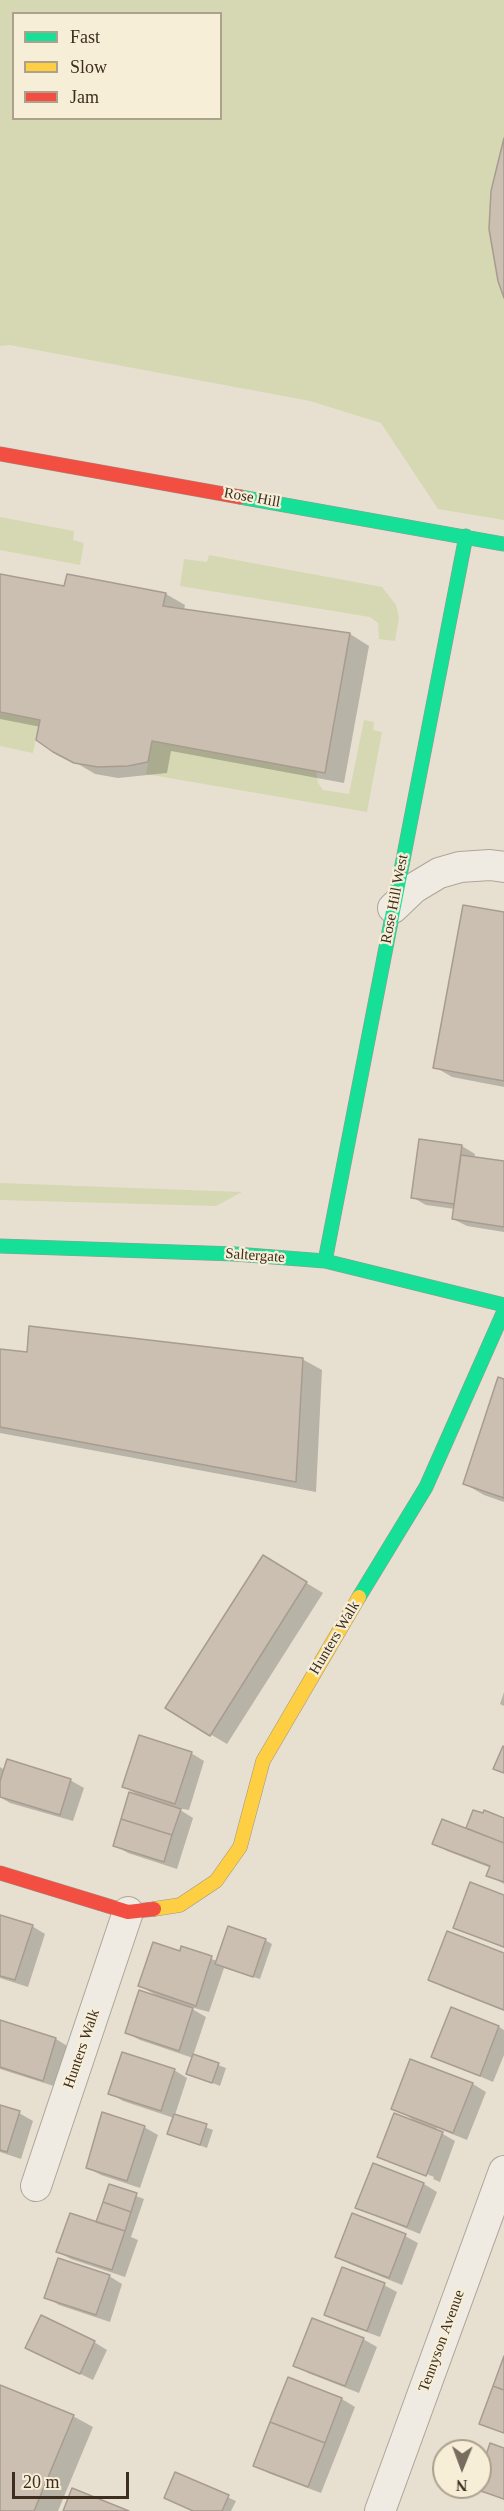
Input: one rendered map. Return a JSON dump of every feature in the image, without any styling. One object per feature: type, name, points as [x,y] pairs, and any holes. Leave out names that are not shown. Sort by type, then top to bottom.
[{"type":"street","name":"Rose Hill","points":[[0,454],[504,544]]},
{"type":"street","name":"Rose Hill West","points":[[325,1261],[466,536]]},
{"type":"street","points":[[393,908],[414,888],[439,873],[460,867],[490,864],[504,867]]},
{"type":"street","name":"Saltergate","points":[[0,1246],[236,1254],[325,1261],[504,1305]]},
{"type":"street","name":"Hunters Walk","points":[[0,1873],[128,1911],[180,1905],[216,1881],[240,1847],[263,1761],[426,1487],[504,1311]]},
{"type":"street","name":"Hunters Walk","points":[[36,2186],[128,1911]]},
{"type":"street","name":"Tennyson Avenue","points":[[380,2511],[504,2171]]},
{"type":"green space","points":[[0,0],[504,0],[504,520],[438,509],[381,423],[310,401],[10,345],[0,346]]},
{"type":"green space","points":[[0,517],[74,531],[73,540],[84,543],[80,565],[0,550]]},
{"type":"green space","points":[[209,555],[382,587],[396,605],[399,618],[395,641],[379,639],[378,623],[370,617],[180,586],[184,559],[207,562]]},
{"type":"green space","points":[[0,713],[40,720],[33,753],[0,746]]},
{"type":"green space","points":[[364,720],[374,722],[373,730],[382,732],[367,812],[146,774],[152,741],[316,771],[318,783],[323,790],[349,794]]},
{"type":"green space","points":[[0,1183],[242,1192],[216,1206],[0,1200]]},
{"type":"building","points":[[504,138],[504,298],[498,281],[489,229],[491,191]]},
{"type":"building","points":[[0,574],[64,586],[67,574],[166,593],[163,606],[350,633],[325,773],[152,741],[148,762],[128,766],[98,767],[74,763],[53,752],[36,740],[40,720],[0,712]]},
{"type":"building","points":[[463,905],[504,912],[504,1081],[433,1068]]},
{"type":"building","points":[[419,1139],[462,1145],[454,1204],[411,1198]]},
{"type":"building","points":[[461,1155],[504,1161],[504,1227],[452,1219]]},
{"type":"building","points":[[29,1326],[303,1358],[296,1482],[0,1427],[0,1349],[27,1352]]},
{"type":"building","points":[[498,1377],[504,1379],[504,1498],[463,1484]]},
{"type":"building","points":[[263,1555],[307,1582],[210,1736],[165,1708]]},
{"type":"building","points":[[139,1735],[192,1752],[175,1804],[122,1787]]},
{"type":"building","points":[[504,1747],[504,1773],[493,1769]]},
{"type":"building","points":[[7,1759],[71,1779],[60,1815],[0,1797],[0,1781]]},
{"type":"building","points":[[129,1792],[181,1809],[172,1835],[121,1819]]},
{"type":"building","points":[[473,1810],[483,1813],[484,1810],[504,1818],[504,1843],[466,1828]]},
{"type":"building","points":[[121,1819],[172,1835],[164,1862],[113,1846]]},
{"type":"building","points":[[442,1819],[504,1843],[504,1882],[486,1876],[490,1866],[432,1844]]},
{"type":"building","points":[[470,1882],[504,1895],[504,1947],[453,1928]]},
{"type":"building","points":[[0,1915],[33,1925],[15,1980],[0,1976]]},
{"type":"building","points":[[228,1926],[266,1939],[253,1977],[215,1964]]},
{"type":"building","points":[[447,1931],[504,1953],[504,2010],[428,1980]]},
{"type":"building","points":[[153,1942],[180,1951],[181,1946],[212,1956],[196,2006],[138,1986]]},
{"type":"building","points":[[139,1990],[193,2008],[179,2051],[125,2033]]},
{"type":"building","points":[[451,2007],[499,2026],[480,2076],[431,2057]]},
{"type":"building","points":[[0,2020],[56,2038],[43,2081],[0,2067]]},
{"type":"building","points":[[122,2052],[175,2069],[161,2111],[108,2094]]},
{"type":"building","points":[[193,2054],[219,2063],[212,2083],[186,2074]]},
{"type":"building","points":[[410,2059],[473,2083],[453,2133],[391,2109]]},
{"type":"building","points":[[0,2105],[20,2111],[7,2152],[0,2150]]},
{"type":"building","points":[[102,2112],[145,2126],[127,2181],[86,2168]]},
{"type":"building","points":[[394,2113],[443,2132],[426,2176],[377,2157]]},
{"type":"building","points":[[174,2114],[207,2124],[200,2145],[167,2134]]},
{"type":"building","points":[[373,2163],[424,2183],[407,2227],[355,2208]]},
{"type":"building","points":[[109,2184],[137,2193],[131,2212],[103,2202]]},
{"type":"building","points":[[103,2202],[131,2212],[125,2231],[96,2222]]},
{"type":"building","points":[[70,2213],[125,2231],[112,2270],[56,2252]]},
{"type":"building","points":[[352,2213],[406,2234],[389,2278],[335,2257]]},
{"type":"building","points":[[58,2258],[110,2275],[96,2315],[44,2298]]},
{"type":"building","points":[[342,2267],[385,2283],[367,2331],[324,2315]]},
{"type":"building","points":[[41,2315],[95,2341],[80,2374],[25,2348]]},
{"type":"building","points":[[312,2318],[364,2338],[345,2386],[293,2366]]},
{"type":"building","points":[[504,2356],[504,2390],[493,2386]]},
{"type":"building","points":[[288,2377],[342,2398],[325,2443],[270,2422]]},
{"type":"building","points":[[0,2385],[74,2415],[34,2511],[0,2511]]},
{"type":"building","points":[[493,2386],[504,2390],[504,2433],[479,2424]]},
{"type":"building","points":[[270,2422],[325,2443],[308,2487],[253,2466]]},
{"type":"building","points":[[492,2444],[504,2448],[504,2499],[492,2495]]},
{"type":"building","points":[[175,2472],[229,2495],[222,2511],[193,2511],[164,2498]]},
{"type":"building","points":[[72,2488],[129,2511],[63,2511]]},
{"type":"traffic: fast","points":[[240,497],[504,544]]},
{"type":"traffic: fast","points":[[325,1261],[466,536]]},
{"type":"traffic: fast","points":[[0,1246],[235,1254],[325,1261],[504,1305]]},
{"type":"traffic: fast","points":[[359,1597],[426,1487],[504,1311]]},
{"type":"traffic: slow","points":[[154,1909],[180,1905],[216,1881],[240,1847],[263,1761],[359,1597]]},
{"type":"traffic: jam","points":[[0,454],[240,497]]},
{"type":"traffic: jam","points":[[0,1873],[128,1912],[154,1909]]}]
